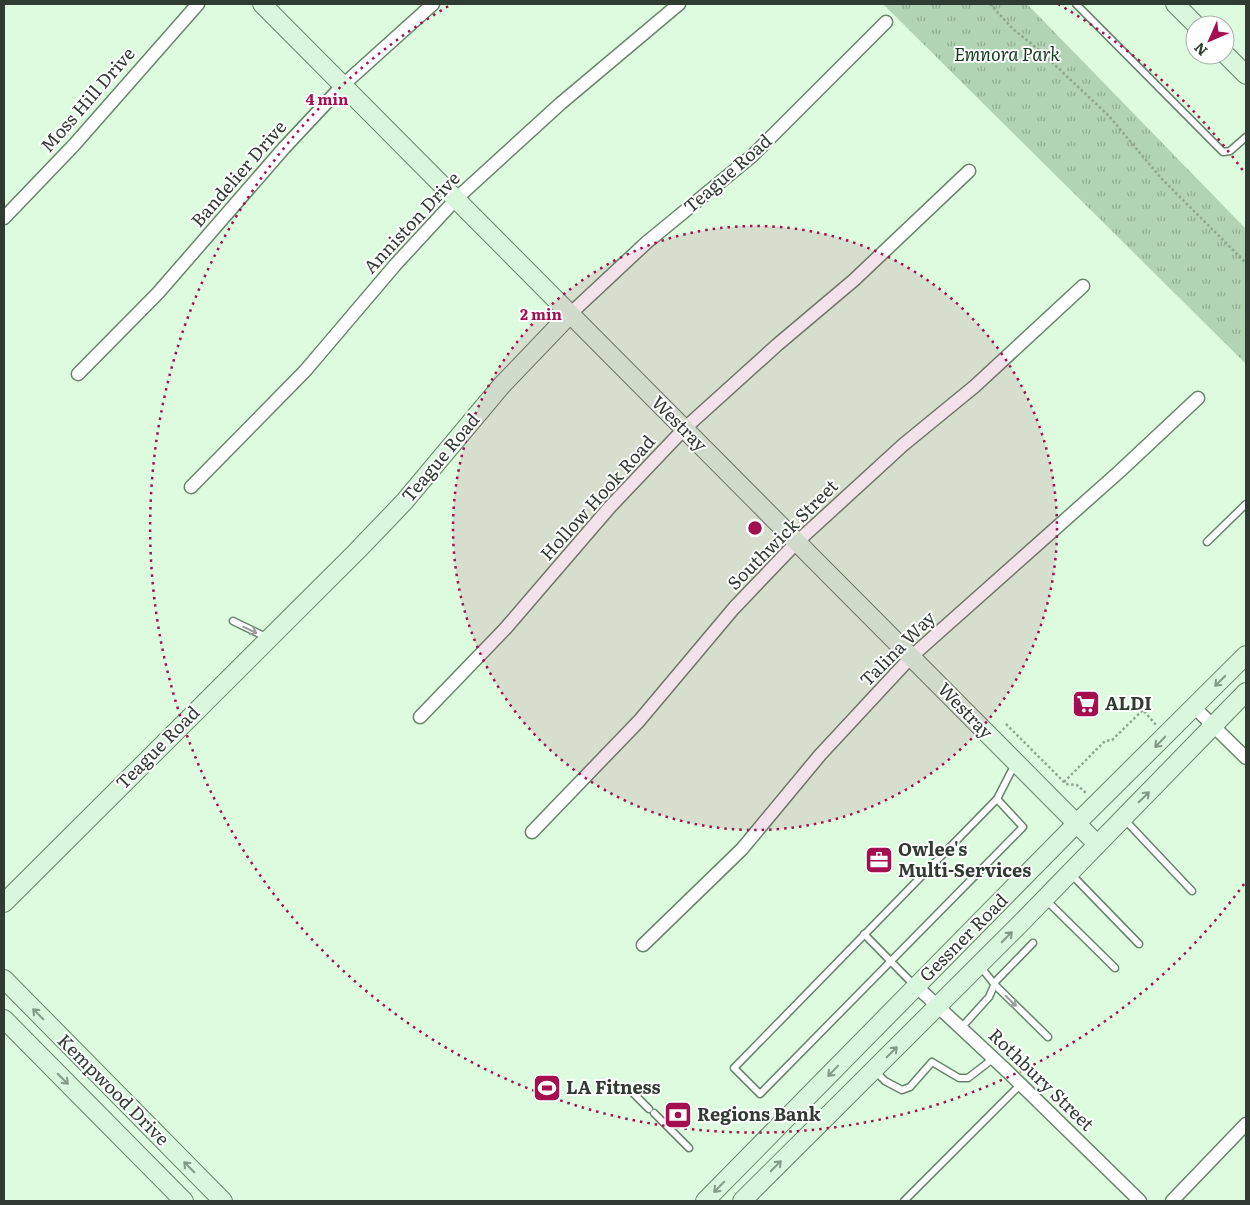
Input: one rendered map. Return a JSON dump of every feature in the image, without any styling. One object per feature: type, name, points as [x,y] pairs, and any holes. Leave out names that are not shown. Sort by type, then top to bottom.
[{"type":"main road","name":"Westray","points":[[262,4],[457,198],[1097,844]]},
{"type":"main road","points":[[1175,4],[1186,15]]},
{"type":"main road","points":[[1235,64],[1246,75]]},
{"type":"main road","name":"Teague Road","points":[[4,903],[404,502],[502,385],[570,314]]},
{"type":"main road","name":"Gessner Road","points":[[705,1201],[1077,823],[1246,655]]},
{"type":"main road","name":"Gessner Road","points":[[742,1201],[1045,899],[1246,692]]},
{"type":"main road","name":"Kempwood Drive","points":[[4,979],[223,1201]]},
{"type":"main road","name":"Kempwood Drive","points":[[4,1019],[184,1201]]},
{"type":"main road","points":[[132,1148],[150,1128]]},
{"type":"street","name":"Moss Hill Drive","points":[[4,218],[74,145],[198,4]]},
{"type":"street","name":"Bandelier Drive","points":[[78,374],[158,293],[277,156],[343,85],[433,4]]},
{"type":"street","name":"Anniston Drive","points":[[191,487],[305,371],[396,264],[457,198],[560,104],[679,4]]},
{"type":"street","name":"Teague Road","points":[[570,314],[646,243],[752,156],[886,22]]},
{"type":"street","name":"Hollow Hook Road","points":[[420,717],[505,629],[609,508],[684,428],[777,345],[854,280],[969,171]]},
{"type":"street","name":"Southwick Street","points":[[532,832],[639,721],[734,608],[797,542],[903,445],[975,386],[1083,286]]},
{"type":"street","name":"Talina Way","points":[[643,945],[742,849],[820,755],[912,656],[1120,471],[1198,398]]},
{"type":"street","points":[[1194,707],[1246,758]]},
{"type":"street","name":"Rothbury Street","points":[[916,986],[994,1058],[1140,1201]]},
{"type":"street","points":[[1172,1201],[1246,1124]]},
{"type":"lane","points":[[1076,4],[1222,152],[1230,151],[1246,137]]},
{"type":"lane","points":[[1207,542],[1246,504]]},
{"type":"lane","points":[[233,621],[268,638]]},
{"type":"lane","points":[[997,799],[1023,827],[760,1094],[734,1068],[997,799],[1016,763]]},
{"type":"lane","points":[[1123,818],[1192,891]]},
{"type":"lane","points":[[1069,873],[1139,944]]},
{"type":"lane","points":[[1045,899],[1114,968]]},
{"type":"lane","points":[[864,934],[916,986]]},
{"type":"lane","points":[[961,1028],[988,997],[995,985],[1033,943]]},
{"type":"lane","points":[[979,965],[995,985],[1048,1037]]},
{"type":"lane","points":[[873,1070],[885,1081],[902,1090],[910,1087],[932,1062],[959,1078],[968,1078],[994,1058]]},
{"type":"lane","points":[[904,1201],[1021,1084]]},
{"type":"lane","points":[[634,1094],[689,1148]]},
{"type":"path","points":[[990,4],[1013,29],[1039,50],[1109,116],[1160,178],[1246,263]]},
{"type":"path","points":[[1064,782],[1105,741],[1112,740],[1143,710],[1157,726]]},
{"type":"path","points":[[1006,724],[1064,782],[1078,785],[1089,796]]},
{"type":"green space","name":"Emnora Park","points":[[883,4],[1027,4],[1246,229],[1246,364]]},
{"type":"place","name":"ALDI","points":[[1086,704]]},
{"type":"place","name":"Owlee's Multi-Services","points":[[879,860]]},
{"type":"place","name":"LA Fitness","points":[[547,1088]]},
{"type":"place","name":"Regions Bank","points":[[678,1115]]}]
